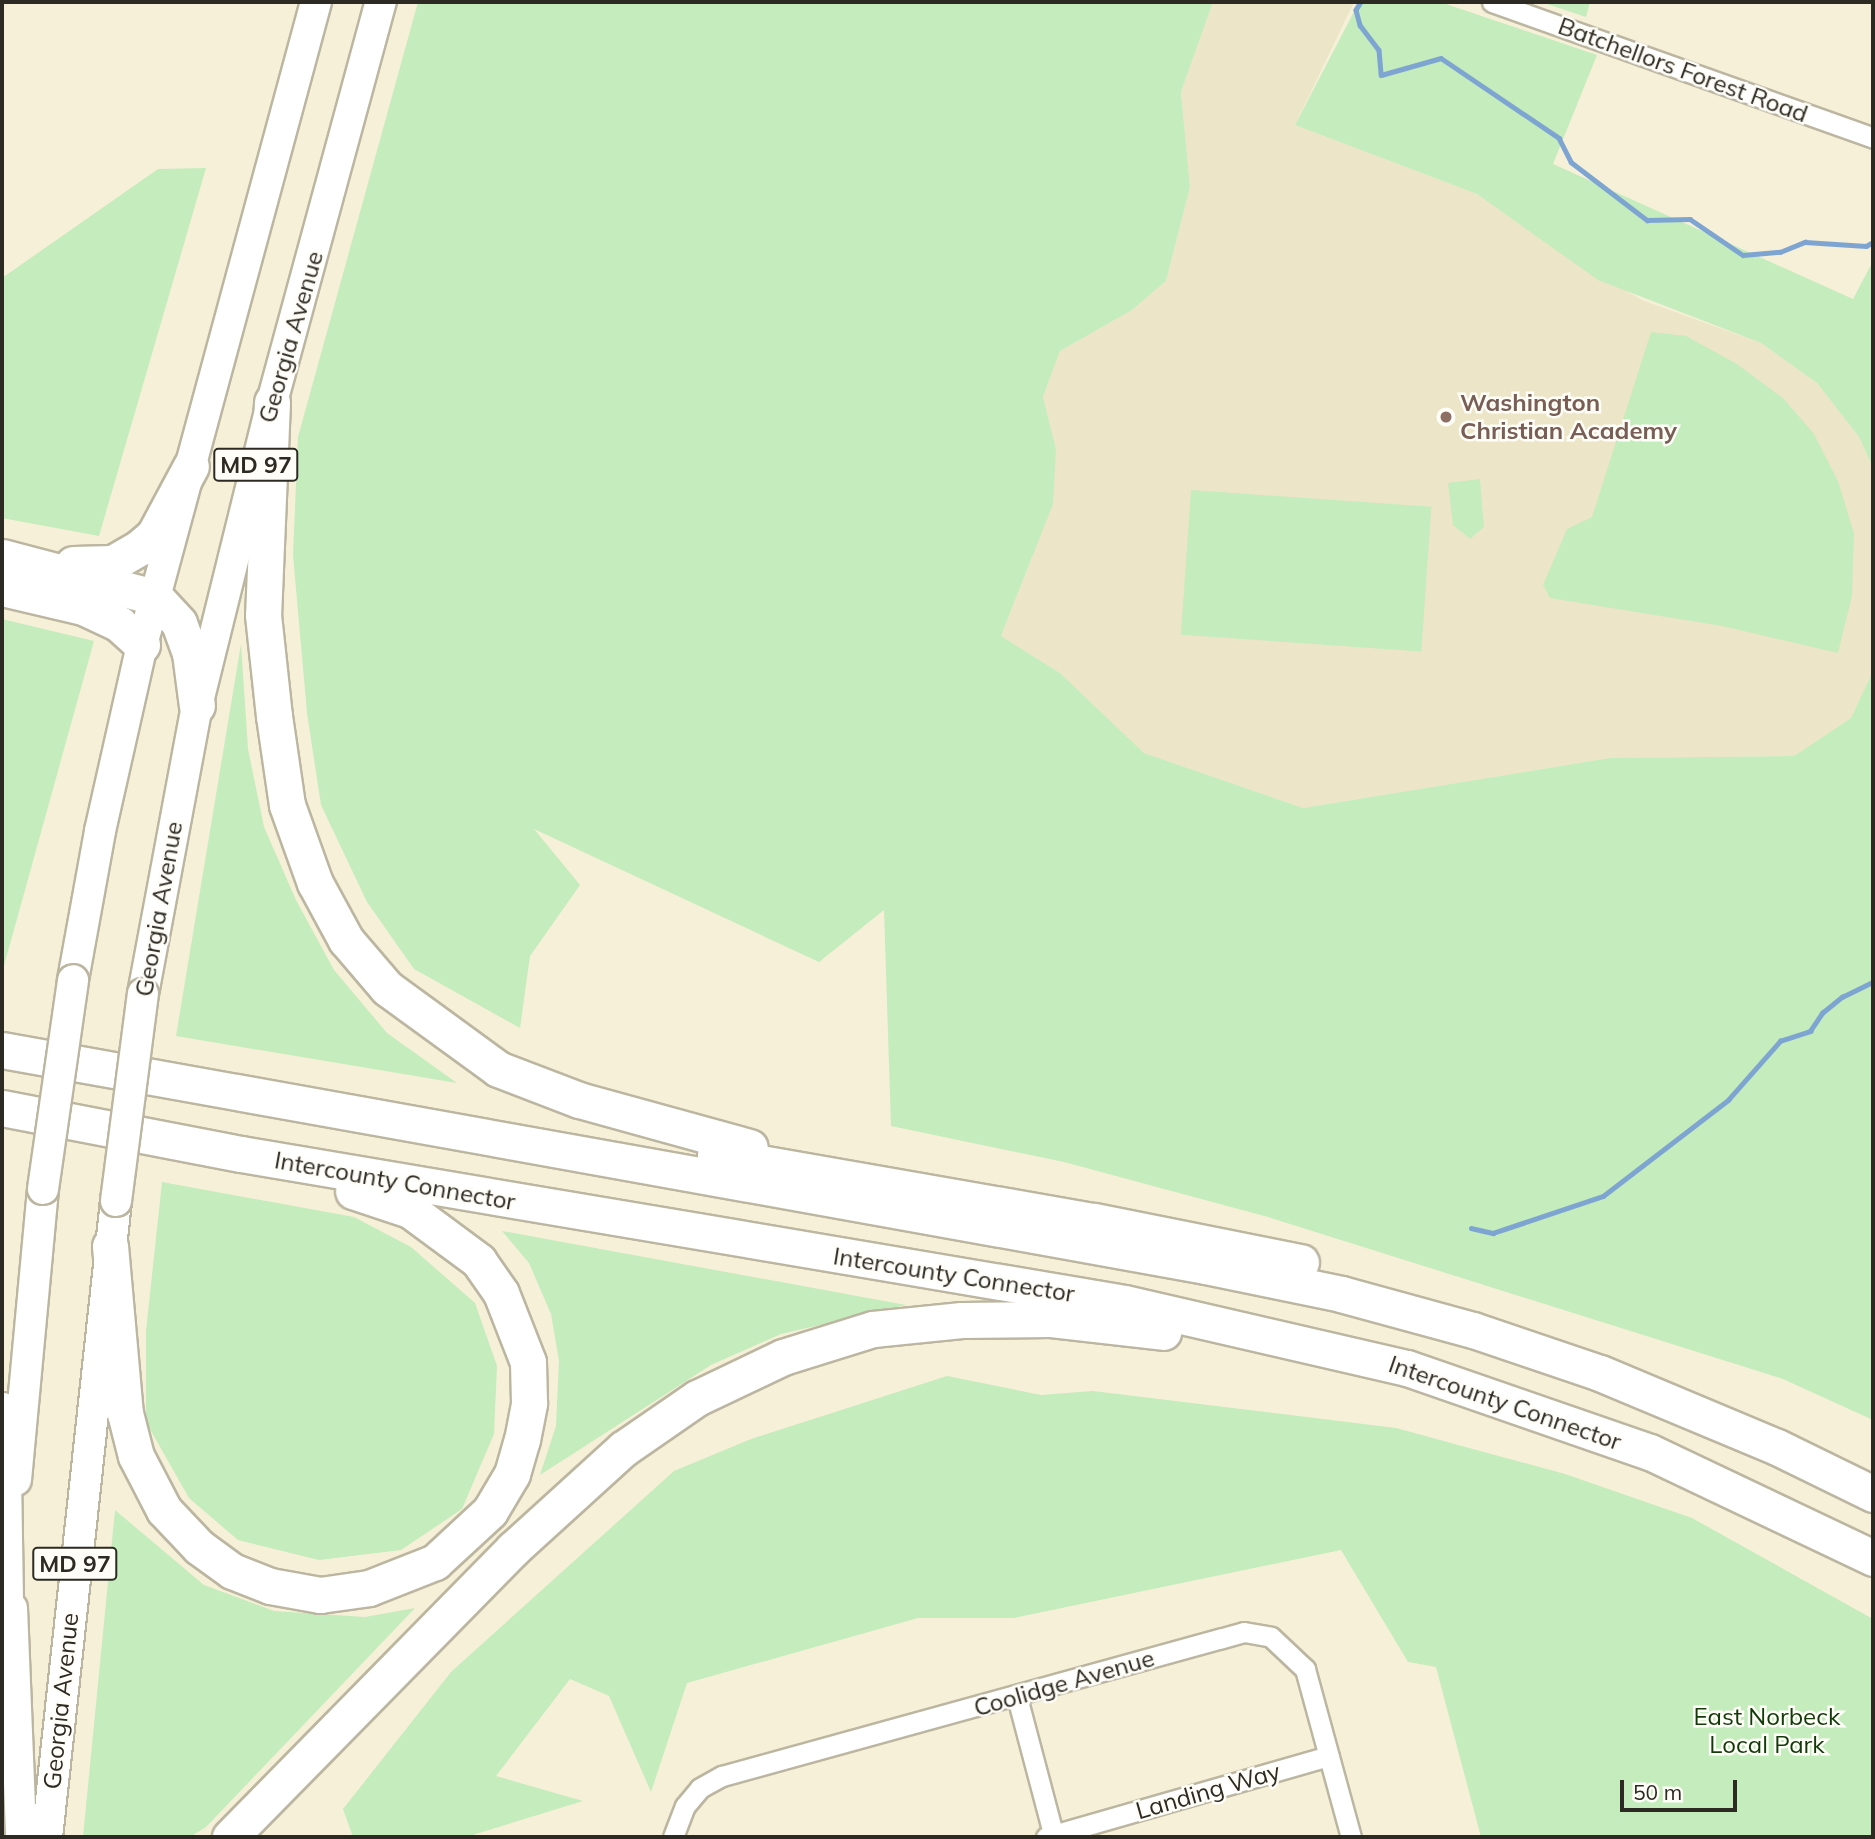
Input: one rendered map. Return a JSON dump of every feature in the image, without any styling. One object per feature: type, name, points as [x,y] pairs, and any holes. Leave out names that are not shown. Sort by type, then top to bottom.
[{"type":"highway","points":[[272,402],[263,615],[274,716],[287,805],[315,883],[346,940],[387,989],[498,1069],[579,1100],[853,1180]]},
{"type":"highway","points":[[16,560],[113,563],[129,555],[154,535],[191,466]]},
{"type":"highway","points":[[16,560],[155,597],[179,623],[190,653],[197,706]]},
{"type":"highway","points":[[2,589],[83,607],[119,624],[142,645]]},
{"type":"highway","points":[[2,1031],[1230,1245],[1356,1275],[1632,1362],[1723,1399],[1873,1472]]},
{"type":"highway","name":"Intercounty Connector","points":[[2,1050],[1206,1266],[1341,1294],[1474,1330],[1600,1373],[1777,1447],[1873,1494]]},
{"type":"highway","name":"Intercounty Connector","points":[[2,1108],[255,1156],[1125,1303],[1407,1368],[1650,1452],[1873,1558]]},
{"type":"highway","points":[[2,1126],[344,1188],[410,1210],[450,1236],[479,1261],[501,1293],[528,1362],[529,1404],[522,1440],[512,1475],[490,1511],[435,1562],[369,1588],[320,1595],[270,1586],[232,1571],[199,1547],[164,1510],[136,1456],[120,1382],[110,1246]]},
{"type":"highway","points":[[230,1837],[513,1549],[623,1448],[697,1398],[783,1357],[873,1329],[962,1320],[1051,1319],[1343,1353]]},
{"type":"highway","points":[[2,1409],[4,1614]]},
{"type":"main road","name":"MD 97","points":[[4,1614],[43,1189],[73,980],[100,831],[142,645],[316,2]]},
{"type":"main road","name":"Georgia Avenue","points":[[47,1837],[110,1246],[143,994],[197,706],[272,402],[381,2]]},
{"type":"main road","points":[[11,1534],[21,1837]]},
{"type":"street","name":"Batchellors Forest Road","points":[[1492,2],[1873,138]]},
{"type":"street","name":"Coolidge Avenue","points":[[673,1837],[685,1806],[700,1788],[722,1776],[1251,1632],[1286,1648],[1305,1669],[1351,1837]]},
{"type":"street","points":[[1017,1697],[1052,1837]]},
{"type":"street","name":"Landing Way","points":[[1052,1837],[1329,1756]]},
{"type":"shaded area","name":"Washington Christian Academy","points":[[1213,2],[1354,2],[1295,125],[1477,194],[1563,254],[1642,300],[1761,343],[1817,383],[1859,437],[1873,468],[1873,671],[1851,718],[1794,756],[1610,758],[1303,808],[1144,753],[1060,673],[1001,636],[1032,558],[1056,449],[1043,397],[1060,351],[1132,310],[1166,281],[1190,187],[1181,92]]},
{"type":"green space","points":[[418,2],[1213,2],[1181,92],[1190,187],[1166,281],[1132,310],[1060,351],[1043,397],[1056,449],[1053,504],[1001,636],[1060,673],[1144,753],[1303,808],[1610,758],[1794,756],[1851,718],[1873,671],[1873,1420],[1783,1379],[1268,1217],[1064,1162],[891,1126],[884,910],[819,962],[534,829],[580,885],[530,956],[520,1028],[414,969],[367,902],[321,805],[307,713],[293,555],[298,437]]},
{"type":"green space","points":[[1359,2],[1440,2],[1597,55],[1553,164],[1853,299],[1873,261],[1873,468],[1859,437],[1817,383],[1761,343],[1598,280],[1477,194],[1295,125]]},
{"type":"green space","points":[[1541,2],[1590,2],[1586,17]]},
{"type":"green space","points":[[206,168],[99,536],[2,518],[2,278],[158,169]]},
{"type":"green space","points":[[1651,332],[1686,336],[1737,364],[1784,399],[1814,434],[1838,481],[1854,533],[1852,596],[1838,653],[1722,626],[1550,598],[1543,585],[1567,529],[1592,517]]},
{"type":"green space","points":[[1480,479],[1484,527],[1470,539],[1453,525],[1448,483]]},
{"type":"green space","points":[[1191,490],[1431,507],[1421,651],[1181,635]]},
{"type":"green space","points":[[2,619],[94,641],[2,973]]},
{"type":"green space","points":[[241,644],[248,749],[264,827],[296,900],[334,970],[387,1033],[457,1083],[176,1036]]},
{"type":"green space","points":[[162,1182],[354,1217],[411,1247],[475,1303],[497,1366],[494,1434],[462,1509],[401,1550],[319,1560],[238,1540],[189,1498],[146,1422],[146,1331]]},
{"type":"green space","points":[[502,1231],[906,1305],[781,1334],[711,1365],[540,1475],[556,1426],[559,1361],[551,1314],[529,1263]]},
{"type":"green space","name":"East Norbeck Local Park","points":[[947,1376],[1041,1395],[1093,1391],[1396,1428],[1565,1474],[1692,1518],[1873,1619],[1873,1837],[1481,1837],[1436,1667],[1408,1662],[1341,1550],[1014,1618],[918,1618],[687,1683],[651,1792],[609,1696],[570,1679],[496,1776],[583,1801],[466,1837],[353,1837],[343,1809],[451,1672],[674,1471],[751,1439]]},
{"type":"green space","points":[[115,1510],[204,1585],[274,1611],[365,1617],[415,1608],[206,1827],[190,1837],[83,1837]]},
{"type":"waterway","points":[[1361,2],[1356,10],[1360,25],[1379,50],[1381,75],[1441,58],[1559,138],[1571,162],[1647,220],[1690,219],[1743,255],[1780,252],[1805,242],[1866,246],[1873,242]]},
{"type":"waterway","points":[[1471,1228],[1493,1233],[1603,1196],[1728,1100],[1780,1041],[1810,1031],[1822,1013],[1842,997],[1873,982]]},
{"type":"place","name":"Washington Christian Academy","points":[[1446,417]]}]
